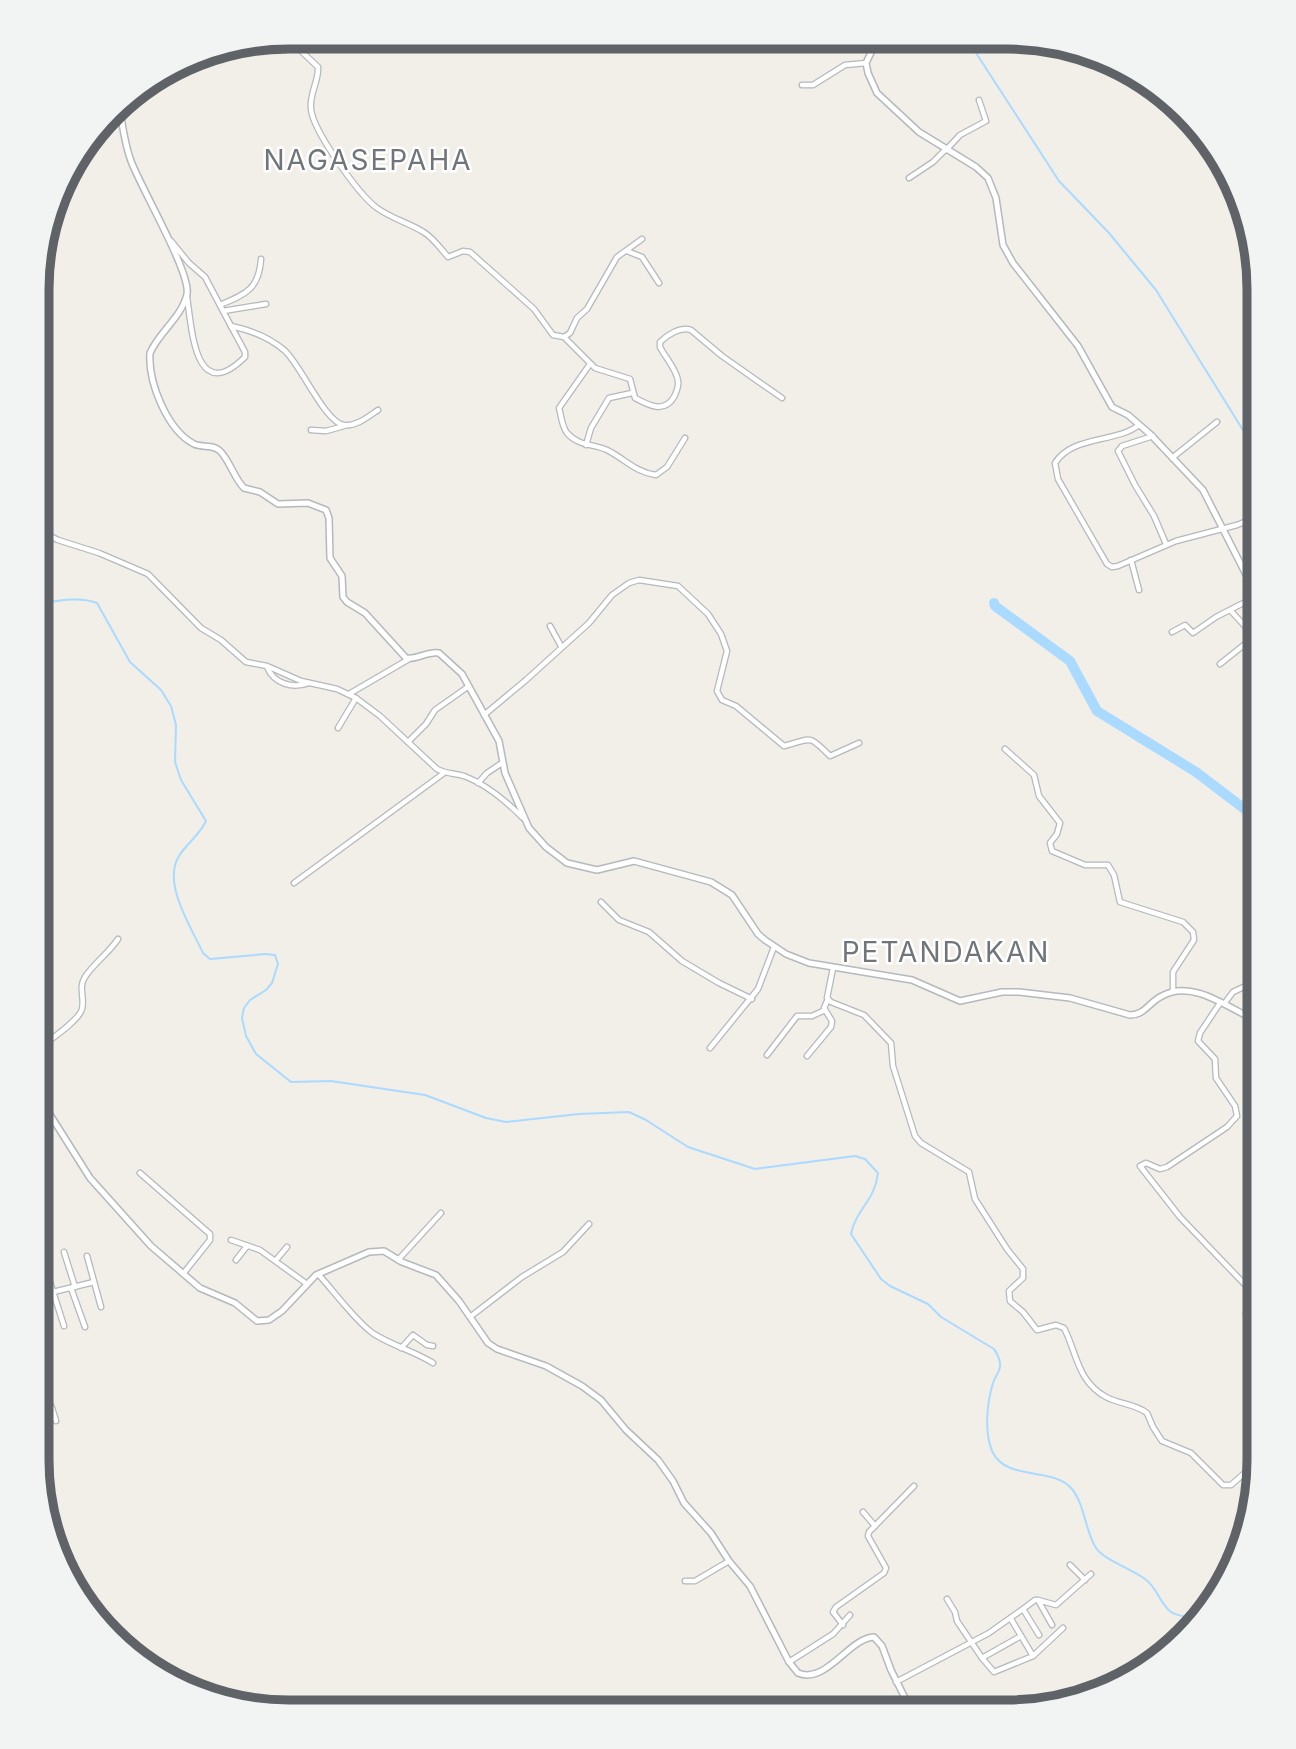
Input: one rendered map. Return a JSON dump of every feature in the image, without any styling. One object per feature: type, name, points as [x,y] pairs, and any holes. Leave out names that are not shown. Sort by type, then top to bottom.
[{"type":"street","points":[[873,49],[866,63],[873,86],[883,101],[919,132],[976,167],[988,178],[998,204],[1003,245],[1010,258],[1078,346],[1110,405],[1153,436],[1203,490],[1247,570]]},
{"type":"street","points":[[300,50],[318,66],[311,99],[312,114],[337,158],[365,198],[386,214],[426,234],[448,257],[463,251],[470,252],[531,307],[553,335],[564,337],[590,364],[628,377],[635,398],[658,407],[664,407],[673,400],[678,388],[678,378],[663,354],[660,342],[686,328],[782,398]]},
{"type":"street","points":[[802,85],[813,85],[842,66],[866,63]]},
{"type":"street","points":[[909,178],[933,162],[960,135],[986,121],[979,100]]},
{"type":"street","points":[[122,117],[131,162],[187,283],[195,349],[211,372],[216,374],[226,371],[245,358],[245,352],[205,278],[164,232]]},
{"type":"street","points":[[564,337],[587,309],[615,260],[642,239]]},
{"type":"street","points":[[626,251],[642,257],[659,282]]},
{"type":"street","points":[[220,305],[240,297],[257,283],[261,259]]},
{"type":"street","points":[[187,294],[181,309],[154,344],[150,354],[155,390],[163,407],[175,426],[192,443],[215,448],[222,453],[244,488],[260,492],[278,504],[308,503],[326,510],[330,518],[330,558],[342,576],[342,594],[345,600],[365,613],[409,659]]},
{"type":"street","points":[[223,311],[266,304]]},
{"type":"street","points":[[231,326],[262,335],[283,348],[323,406],[344,425]]},
{"type":"street","points":[[590,364],[559,409],[567,433],[575,440],[603,449],[632,468],[656,475],[667,467],[685,438]]},
{"type":"street","points":[[586,445],[591,429],[608,398],[632,393]]},
{"type":"street","points":[[311,430],[326,431],[356,423],[379,410]]},
{"type":"street","points":[[1172,458],[1217,422]]},
{"type":"street","points":[[1139,425],[1132,430],[1098,439],[1056,460],[1055,468],[1065,491],[1107,565],[1118,566],[1166,544],[1247,520]]},
{"type":"street","points":[[1153,436],[1122,446],[1118,451],[1154,516],[1166,544]]},
{"type":"street","points":[[49,536],[91,550],[148,574],[201,628],[221,640],[246,662],[267,666],[294,678],[356,698],[444,773],[463,776],[478,783],[525,821],[556,856],[576,867],[597,870],[634,861],[711,882],[732,895],[758,934],[774,947],[802,961],[912,980],[960,1001],[1002,992],[1019,992],[1070,998],[1130,1015],[1142,1013],[1153,1001],[1173,991],[1191,991],[1246,1016]]},
{"type":"street","points":[[1131,560],[1139,590]]},
{"type":"street","points":[[484,715],[589,623],[612,595],[629,583],[639,580],[678,586],[701,605],[721,634],[727,651],[717,691],[722,700],[736,706],[784,746],[803,738],[810,739],[817,742],[830,756],[859,743]]},
{"type":"street","points":[[1172,632],[1185,625],[1192,633],[1216,617],[1247,603]]},
{"type":"street","points":[[1231,611],[1247,625]]},
{"type":"street","points":[[550,626],[561,646]]},
{"type":"street","points":[[1220,664],[1247,642]]},
{"type":"street","points":[[349,694],[409,659],[427,653],[439,653],[456,668],[469,686],[501,744],[506,778],[525,821]]},
{"type":"street","points":[[408,742],[426,724],[435,710],[469,686]]},
{"type":"street","points":[[338,728],[356,698]]},
{"type":"street","points":[[1005,749],[1034,775],[1039,796],[1060,823],[1057,834],[1050,843],[1052,851],[1085,865],[1108,866],[1114,875],[1120,902],[1183,922],[1191,929],[1194,936],[1192,943],[1173,972],[1173,991]]},
{"type":"street","points":[[478,783],[502,763]]},
{"type":"street","points":[[294,883],[444,773]]},
{"type":"street","points":[[601,902],[619,920],[649,932],[682,961],[719,984],[752,999]]},
{"type":"street","points":[[49,1041],[80,1015],[84,978],[108,954],[118,939]]},
{"type":"street","points":[[710,1048],[752,999],[762,981],[774,947]]},
{"type":"street","points":[[807,1056],[831,1027],[832,1021],[825,1010],[828,999],[826,993],[833,968]]},
{"type":"street","points":[[1246,985],[1234,991],[1222,1004],[1200,1033],[1198,1041],[1215,1059],[1218,1082],[1235,1106],[1237,1116],[1227,1127],[1167,1167],[1160,1169],[1146,1163],[1140,1166],[1142,1172],[1180,1217],[1246,1286]]},
{"type":"street","points":[[828,999],[864,1015],[891,1043],[893,1066],[915,1136],[921,1143],[969,1172],[975,1199],[1024,1272],[1023,1278],[1009,1291],[1008,1298],[1023,1312],[1034,1328],[1039,1331],[1056,1325],[1064,1328],[1075,1360],[1094,1390],[1108,1398],[1143,1410],[1162,1441],[1191,1453],[1223,1485],[1231,1485],[1246,1472]]},
{"type":"street","points":[[767,1055],[797,1016],[813,1016],[825,1010]]},
{"type":"street","points":[[49,1117],[97,1187],[182,1275],[200,1288],[234,1303],[261,1322],[282,1311],[318,1274],[374,1251],[384,1251],[438,1277],[485,1340],[494,1348],[547,1366],[582,1386],[601,1400],[626,1430],[663,1466],[684,1503],[711,1533],[759,1601],[789,1662],[798,1673],[814,1673],[835,1662],[863,1639],[874,1637],[882,1646],[906,1700]]},
{"type":"street","points":[[140,1173],[210,1234],[209,1240],[182,1275]]},
{"type":"street","points":[[398,1260],[440,1213]]},
{"type":"street","points":[[469,1317],[525,1274],[563,1252],[589,1224]]},
{"type":"street","points":[[231,1240],[260,1250],[307,1284]]},
{"type":"street","points":[[236,1260],[247,1246]]},
{"type":"street","points":[[276,1260],[287,1247]]},
{"type":"street","points":[[64,1252],[85,1326]]},
{"type":"street","points":[[87,1256],[101,1307]]},
{"type":"street","points":[[318,1274],[371,1333],[433,1363]]},
{"type":"street","points":[[49,1278],[64,1326]]},
{"type":"street","points":[[49,1294],[94,1282]]},
{"type":"street","points":[[400,1349],[413,1335],[433,1346]]},
{"type":"street","points":[[49,1406],[56,1421]]},
{"type":"street","points":[[843,1625],[833,1612],[836,1607],[886,1570],[867,1535],[914,1486]]},
{"type":"street","points":[[863,1512],[875,1526]]},
{"type":"street","points":[[685,1581],[695,1581],[729,1561]]},
{"type":"street","points":[[1070,1565],[1085,1580]]},
{"type":"street","points":[[897,1682],[1011,1619],[1035,1600],[1056,1605],[1091,1574]]},
{"type":"street","points":[[947,1599],[957,1621],[994,1672],[1033,1656],[1063,1628]]},
{"type":"street","points":[[1038,1600],[1052,1625]]},
{"type":"street","points":[[1023,1609],[1039,1635]]},
{"type":"street","points":[[789,1662],[822,1642],[843,1625],[850,1615]]},
{"type":"street","points":[[1011,1619],[1033,1656]]},
{"type":"street","points":[[982,1658],[1021,1636]]},
{"type":"waterway","points":[[974,49],[1059,181],[1109,233],[1156,290],[1247,436]]},
{"type":"waterway","points":[[49,602],[75,599],[97,603],[130,662],[161,690],[171,706],[176,725],[175,762],[181,780],[206,821],[179,856],[175,867],[174,879],[180,905],[203,953],[210,959],[266,954],[275,955],[278,964],[272,983],[244,1008],[242,1018],[246,1036],[256,1054],[291,1082],[331,1081],[425,1095],[486,1118],[506,1122],[629,1112],[688,1147],[755,1169],[855,1156],[865,1159],[878,1173],[873,1191],[853,1225],[851,1234],[881,1279],[928,1304],[941,1317],[994,1349],[1000,1367],[991,1391],[987,1426],[992,1451],[999,1461],[1018,1471],[1064,1482],[1076,1495],[1096,1548],[1149,1582],[1171,1612],[1189,1617]]},
{"type":"waterway","points":[[994,603],[1070,661],[1097,711],[1196,772],[1247,811]]},
{"type":"district","name":"NAGASEPAHA","points":[[368,160]]},
{"type":"district","name":"PETANDAKAN","points":[[946,952]]}]
